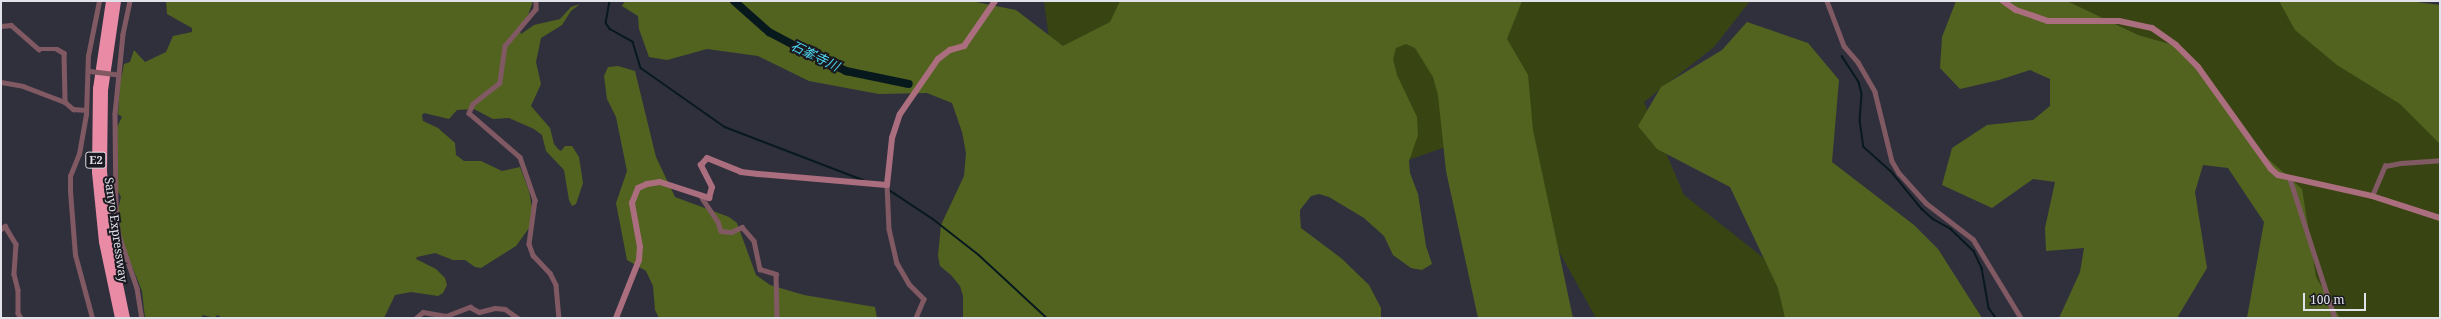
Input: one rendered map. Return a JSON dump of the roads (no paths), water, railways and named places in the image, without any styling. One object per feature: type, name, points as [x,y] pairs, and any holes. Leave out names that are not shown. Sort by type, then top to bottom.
[{"type":"highway","name":"Sanyo Expressway","points":[[110,1],[97,89],[96,172],[103,242],[119,318]]},
{"type":"highway","name":"Sanyo Expressway","points":[[117,1],[104,90],[103,172],[110,241],[126,318]]},
{"type":"street","points":[[92,318],[75,255],[70,176],[78,154],[86,110],[88,71],[99,1]]},
{"type":"street","points":[[130,1],[117,74],[115,143],[118,226],[123,253],[138,288],[142,318]]},
{"type":"street","points":[[536,1],[536,9],[505,46],[500,83],[474,104],[469,113],[520,157],[536,200],[529,244],[533,255],[550,274],[556,285],[559,318]]},
{"type":"street","points":[[1827,1],[1844,46],[1858,62],[1875,92],[1883,116],[1890,156],[1899,173],[1926,203],[1973,239],[2020,318]]},
{"type":"street","points":[[2003,1],[2016,10],[2048,21],[2119,21],[2152,28],[2176,44],[2198,67],[2271,169],[2290,179],[2372,196],[2440,218]]},
{"type":"street","points":[[916,318],[924,299],[908,284],[897,263],[888,229],[887,185],[892,138],[900,114],[938,59],[950,50],[964,46],[993,2]]},
{"type":"street","points":[[1,26],[11,25],[39,49],[57,49],[64,53],[65,102]]},
{"type":"street","points":[[88,71],[117,74]]},
{"type":"street","points":[[1,82],[23,86],[65,102],[73,109],[86,110]]},
{"type":"street","points":[[702,198],[709,198],[713,192],[701,169],[702,161],[707,158],[741,172],[887,185]]},
{"type":"street","points":[[2372,196],[2385,166],[2401,163],[2440,160]]},
{"type":"street","points":[[2290,179],[2335,318]]},
{"type":"street","points":[[616,318],[639,260],[640,247],[632,203],[635,192],[642,186],[660,182],[690,191],[702,198],[718,222],[721,231],[731,232],[742,227],[754,241],[760,269],[776,274],[777,318]]},
{"type":"street","points":[[1,229],[4,226],[16,244],[14,274],[18,290],[18,313],[21,318]]},
{"type":"street","points":[[416,318],[423,312],[446,316],[470,307],[479,312],[494,308],[505,310],[518,318]]},
{"type":"waterway","points":[[610,1],[606,23],[610,29],[633,42],[641,68],[725,127],[863,180]]},
{"type":"waterway","name":"石峯寺川","points":[[734,1],[769,32],[846,71],[909,84]]},
{"type":"waterway","points":[[1842,56],[1859,82],[1862,94],[1860,120],[1864,147],[1891,171],[1922,209],[1933,219],[1951,229],[1974,251],[1982,268],[1989,308],[1996,318]]},
{"type":"waterway","points":[[889,190],[933,219],[979,255],[1047,318]]}]
